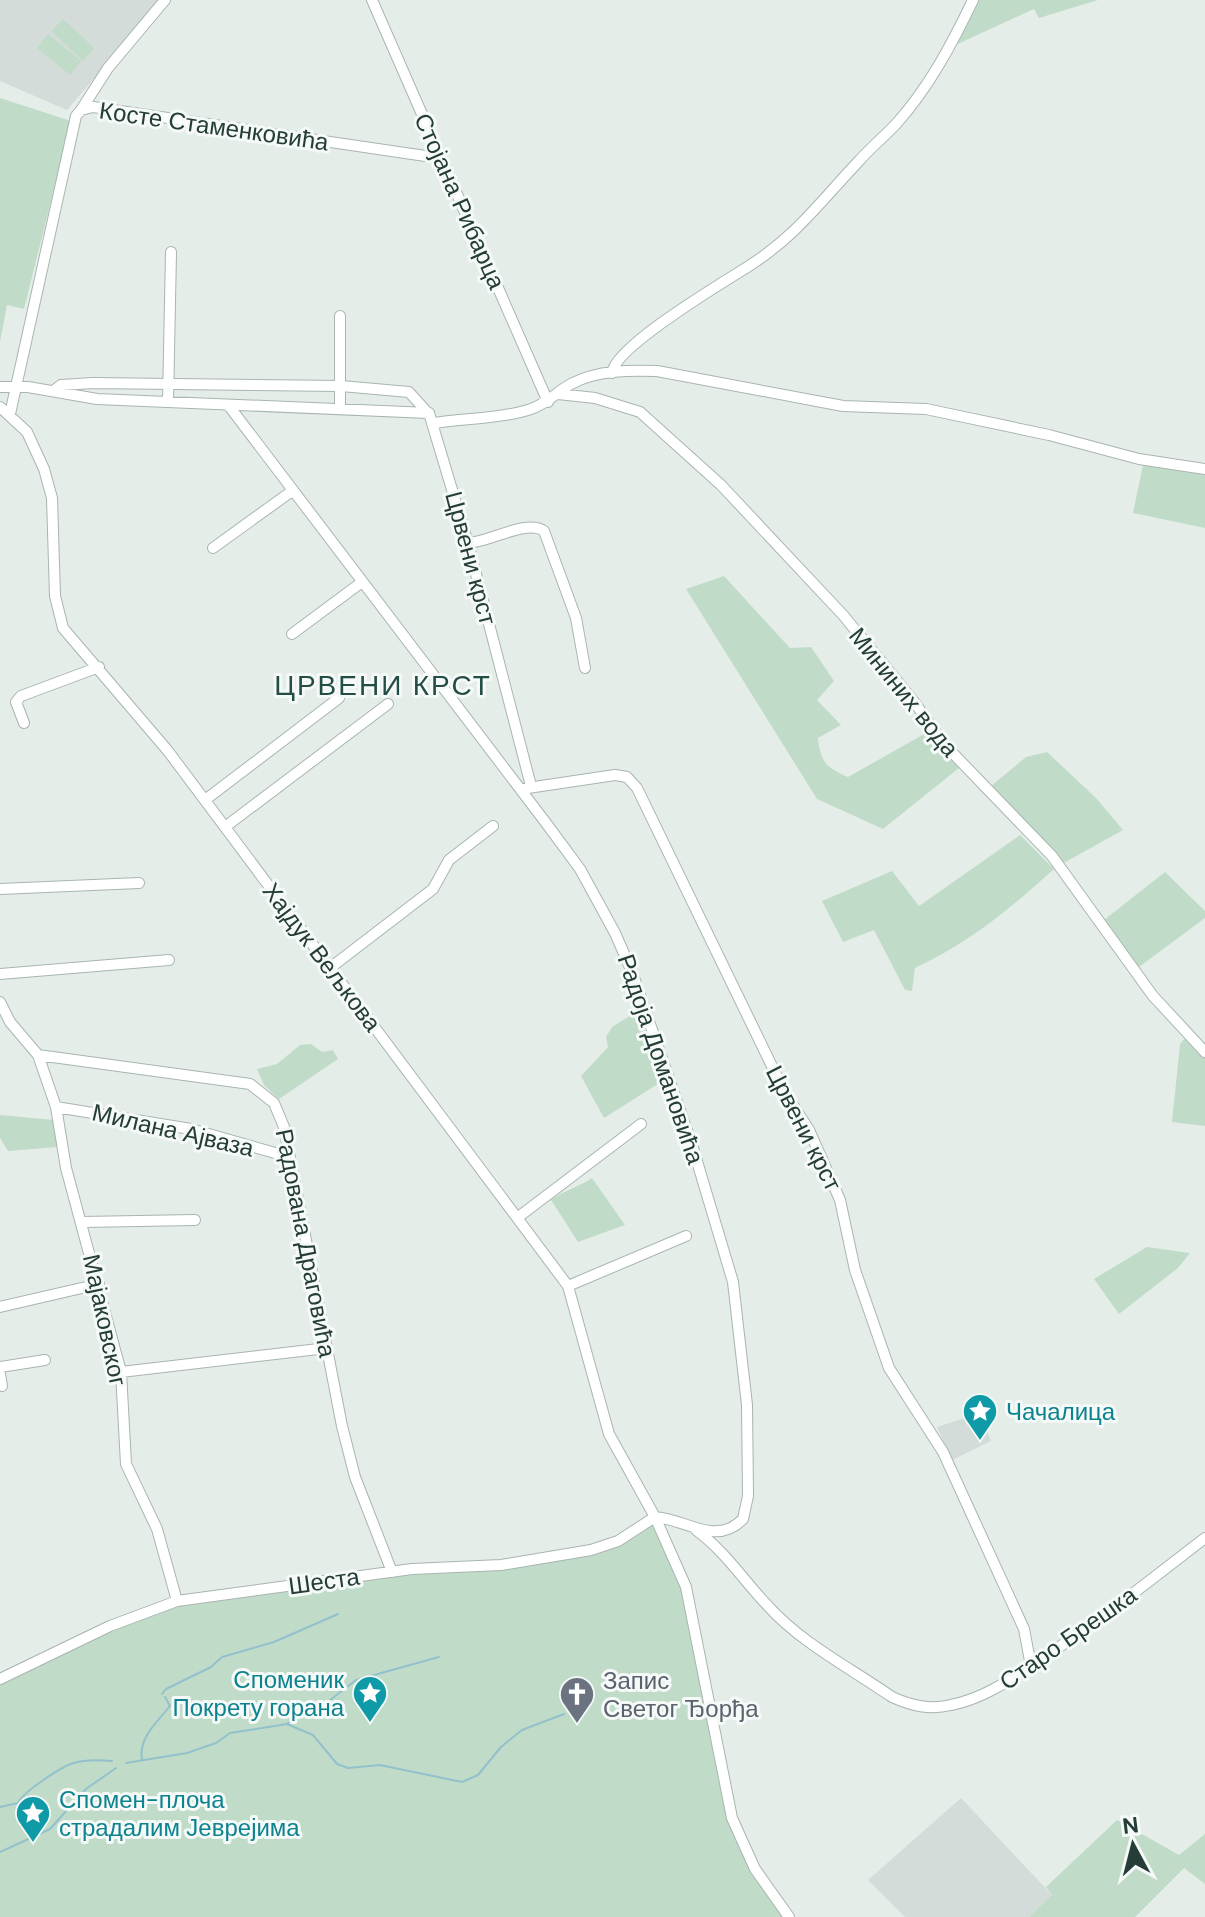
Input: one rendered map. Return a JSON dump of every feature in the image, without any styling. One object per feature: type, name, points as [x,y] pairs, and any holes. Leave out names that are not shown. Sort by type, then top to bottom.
[{"type":"street","points":[[81,110],[108,68],[165,0]]},
{"type":"street","name":"Стојана Рибарца","points":[[372,0],[548,402]]},
{"type":"street","points":[[612,373],[619,359],[668,319],[708,288],[748,267],[817,212],[857,163],[898,122],[944,60],[973,0]]},
{"type":"street","name":"Косте Стаменковића","points":[[10,414],[76,116],[81,110],[93,107],[439,158]]},
{"type":"street","points":[[168,402],[171,252]]},
{"type":"street","points":[[340,316],[340,407]]},
{"type":"street","points":[[53,391],[70,384],[341,386],[409,392],[435,423],[509,414],[548,402],[570,384],[612,373],[657,371],[843,406],[926,409],[1049,435],[1139,459],[1205,469]]},
{"type":"street","points":[[0,387],[53,391],[75,397],[229,406],[427,412]]},
{"type":"street","name":"Мининих вода","points":[[558,394],[595,398],[640,412],[721,485],[843,615],[943,743],[1052,856],[1153,996],[1205,1052]]},
{"type":"street","name":"Радоја Домановића","points":[[229,406],[362,582],[526,787],[580,869],[632,972],[710,1200],[733,1282],[747,1405],[746,1511],[739,1523],[725,1531],[694,1529],[655,1517]]},
{"type":"street","name":"Хајдук Вељкова","points":[[0,407],[10,414],[38,451],[52,498],[58,613],[63,628],[133,706],[568,1286],[609,1434],[655,1517],[686,1587],[732,1818],[755,1869],[789,1917]]},
{"type":"street","name":"Црвени крст","points":[[435,423],[468,543],[526,787],[552,787],[615,775],[627,777],[637,788],[784,1091],[809,1130],[831,1178],[840,1200],[855,1270],[889,1368],[943,1452],[1024,1629],[1031,1666]]},
{"type":"street","points":[[213,548],[292,491]]},
{"type":"street","points":[[468,543],[483,542],[531,526],[544,531],[576,618],[585,668]]},
{"type":"street","points":[[292,634],[362,582]]},
{"type":"street","points":[[24,723],[16,702],[21,696],[99,667]]},
{"type":"street","points":[[205,800],[339,698]]},
{"type":"street","points":[[225,827],[388,704]]},
{"type":"street","points":[[330,968],[433,889],[449,860],[493,826]]},
{"type":"street","points":[[0,889],[139,883]]},
{"type":"street","points":[[0,974],[169,960]]},
{"type":"street","name":"Мајаковског","points":[[0,1002],[5,1023],[38,1055],[56,1107],[66,1168],[121,1372],[126,1464],[160,1538],[177,1601]]},
{"type":"street","name":"Радована Драговића","points":[[38,1055],[250,1084],[268,1097],[278,1111],[310,1249],[327,1348],[355,1477],[392,1572]]},
{"type":"street","name":"Милана Ајваза","points":[[56,1107],[191,1129],[289,1157]]},
{"type":"street","points":[[517,1218],[641,1124]]},
{"type":"street","name":"Мајаковског","points":[[82,1222],[195,1220]]},
{"type":"street","points":[[568,1286],[686,1236]]},
{"type":"street","points":[[0,1307],[99,1284]]},
{"type":"street","points":[[121,1372],[327,1348]]},
{"type":"street","points":[[0,1367],[45,1360]]},
{"type":"street","points":[[0,1374],[2,1386]]},
{"type":"street","name":"Шеста","points":[[0,1679],[110,1626],[177,1601],[392,1572],[501,1565],[591,1550],[618,1541],[655,1517]]},
{"type":"street","name":"Старо Брешка","points":[[694,1529],[723,1552],[783,1621],[908,1704],[934,1707],[963,1703],[989,1692],[1031,1666],[1110,1611],[1205,1538]]},
{"type":"shaded area","points":[[0,0],[161,0],[67,110],[0,81]]},
{"type":"shaded area","points":[[980,1413],[991,1441],[952,1460],[937,1427]]},
{"type":"shaded area","points":[[961,1798],[1052,1895],[1029,1917],[905,1917],[868,1880]]},
{"type":"green space","points":[[973,0],[1098,0],[1039,18],[1034,9],[949,48]]},
{"type":"green space","points":[[63,19],[94,48],[83,61],[51,31]]},
{"type":"green space","points":[[48,34],[81,61],[70,75],[37,48]]},
{"type":"green space","points":[[0,98],[71,121],[24,309],[7,305],[0,342]]},
{"type":"green space","points":[[1143,465],[1205,475],[1205,528],[1133,513]]},
{"type":"green space","points":[[724,576],[790,648],[811,647],[834,681],[817,700],[841,725],[818,738],[823,759],[830,767],[848,777],[926,733],[959,768],[883,829],[817,799],[686,589]]},
{"type":"green space","points":[[1047,752],[1096,798],[1123,830],[1062,864],[991,786],[1026,757]]},
{"type":"green space","points":[[1020,835],[1054,869],[988,924],[953,948],[915,968],[912,991],[905,990],[874,930],[843,942],[822,901],[892,871],[919,906]]},
{"type":"green space","points":[[1165,872],[1205,911],[1205,918],[1139,967],[1104,920]]},
{"type":"green space","points":[[641,1009],[664,1080],[604,1118],[581,1076],[608,1047],[606,1037],[612,1027]]},
{"type":"green space","points":[[1186,1037],[1205,1058],[1205,1126],[1172,1122],[1180,1044]]},
{"type":"green space","points":[[311,1044],[322,1052],[333,1050],[338,1059],[279,1099],[264,1085],[257,1069],[277,1064],[300,1045]]},
{"type":"green space","points":[[0,1115],[54,1120],[57,1147],[8,1151],[0,1138]]},
{"type":"green space","points":[[592,1178],[625,1225],[578,1242],[551,1200]]},
{"type":"green space","points":[[1147,1247],[1190,1253],[1178,1268],[1119,1314],[1094,1279]]},
{"type":"green space","points":[[655,1517],[675,1558],[742,1844],[789,1917],[0,1917],[0,1679],[157,1608],[286,1586],[501,1565],[591,1550]]},
{"type":"green space","points":[[1117,1820],[1179,1855],[1205,1834],[1205,1884],[1184,1868],[1135,1917],[1029,1917],[1052,1895],[1046,1887]]},
{"type":"waterway","points":[[162,1694],[166,1689],[211,1667],[222,1657],[274,1642],[338,1614]]},
{"type":"waterway","points":[[288,1723],[321,1707],[356,1680],[439,1657]]},
{"type":"waterway","points":[[142,1759],[146,1737],[170,1706],[165,1697]]},
{"type":"waterway","points":[[126,1763],[187,1753],[216,1743],[230,1733],[287,1724],[313,1735],[337,1764],[348,1768],[380,1765],[462,1782],[478,1775],[501,1747],[522,1730],[564,1714]]},
{"type":"waterway","points":[[0,1807],[18,1803],[35,1786],[68,1765],[88,1760],[112,1761]]},
{"type":"waterway","points":[[0,1852],[50,1829],[86,1789],[116,1768]]},
{"type":"place","name":"Чачалица","points":[[980,1442]]},
{"type":"place","name":"Споменик Покрету горана","points":[[370,1724]]},
{"type":"place","name":"Запис Светог Ђорђа","points":[[577,1725]]},
{"type":"place","name":"Спомен-плоча страдалим Јеврејима","points":[[33,1844]]},
{"type":"district","name":"ЦРВЕНИ КРСТ","points":[[383,685]]}]
